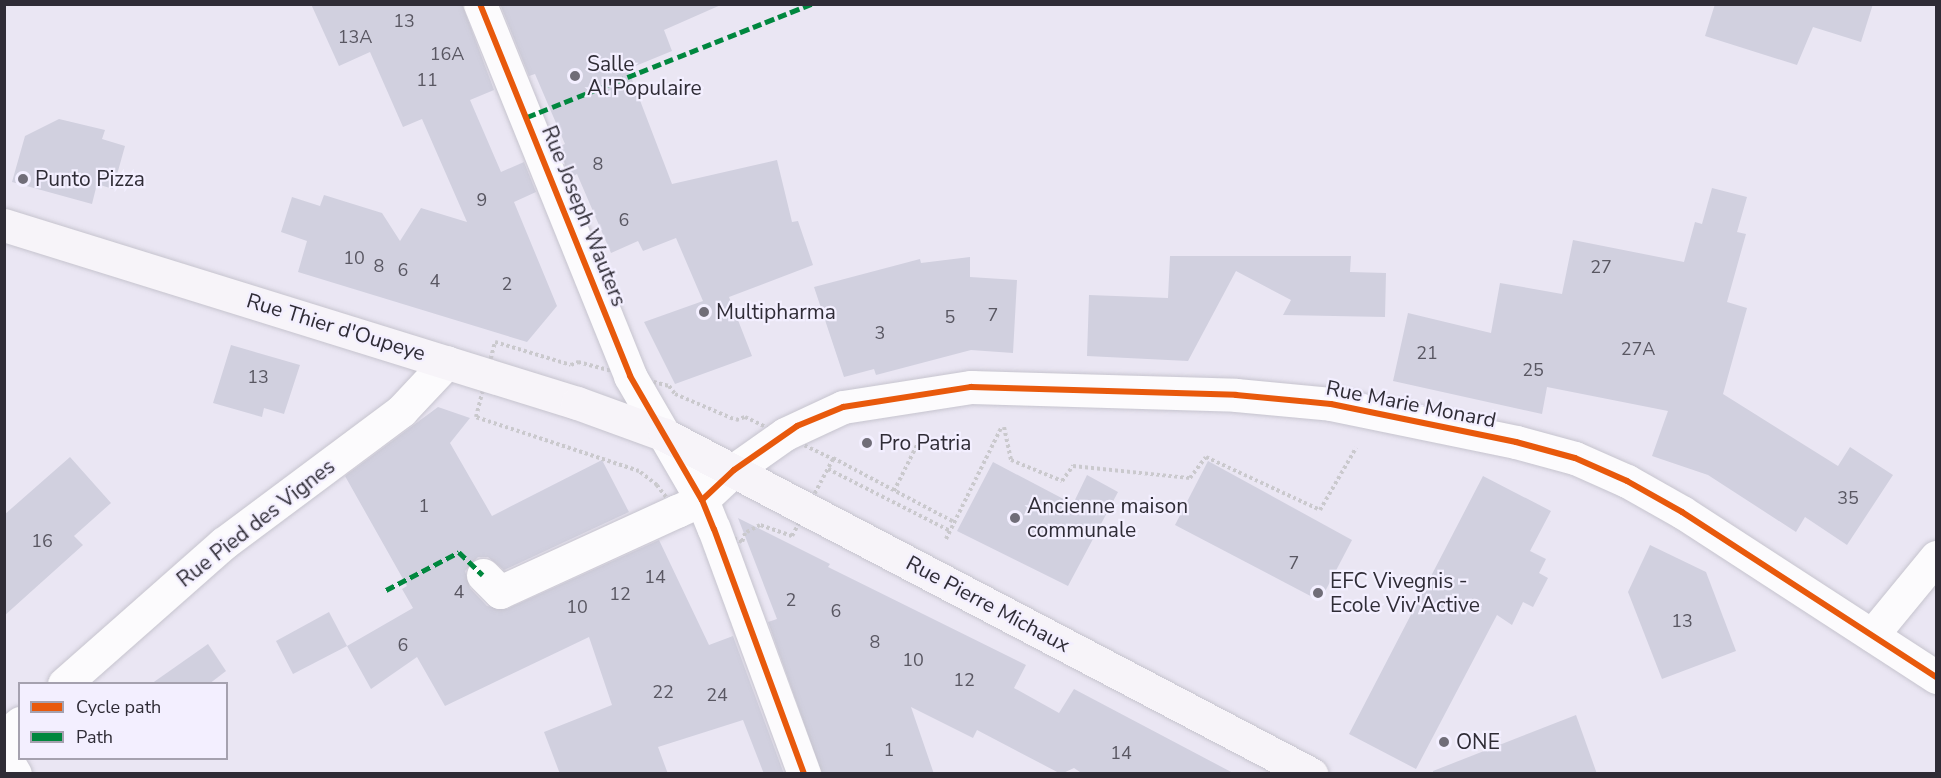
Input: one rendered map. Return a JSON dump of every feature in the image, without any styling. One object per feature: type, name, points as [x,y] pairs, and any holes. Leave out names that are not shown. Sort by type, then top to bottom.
[{"type":"main road","name":"Rue Thier d'Oupeye","points":[[4,225],[447,362],[665,435]]},
{"type":"main road","name":"Rue Pierre Michaux","points":[[665,435],[1311,774]]},
{"type":"street","name":"Rue Joseph Wauters","points":[[480,4],[630,376],[702,500],[804,774]]},
{"type":"street","name":"Rue Pied des Vignes","points":[[66,682],[224,543],[401,411],[447,362]]},
{"type":"street","name":"Rue Marie Monard","points":[[483,575],[500,592],[702,500],[734,470],[797,426],[843,407],[971,387],[1236,395],[1331,404],[1516,442],[1575,458],[1627,481],[1682,512],[1936,677]]},
{"type":"street","points":[[1872,636],[1936,557]]},
{"type":"street","points":[[4,736],[18,725]]},
{"type":"street","points":[[4,755],[15,774]]},
{"type":"path","points":[[997,418],[1004,423],[1011,460],[1062,481],[1073,466],[1190,478],[1206,457],[1320,510],[1362,439],[1376,439],[1382,414]]},
{"type":"path","points":[[929,572],[1004,423]]},
{"type":"path","points":[[894,491],[923,433]]},
{"type":"path","points":[[833,459],[954,522]]},
{"type":"path","points":[[828,469],[950,531]]},
{"type":"building","points":[[311,4],[462,4],[494,90],[470,100],[501,172],[524,162],[536,192],[514,202],[557,306],[527,342],[298,272],[307,241],[281,232],[292,197],[320,206],[324,195],[382,213],[400,241],[421,208],[467,222],[422,119],[403,127],[370,52],[339,66]]},
{"type":"building","points":[[500,4],[723,4],[664,30],[672,51],[628,69],[672,184],[777,160],[792,222],[798,221],[813,265],[729,297],[752,356],[675,384],[644,322],[703,301],[676,238],[643,251],[638,241],[611,253],[577,174],[570,178],[558,147],[565,144],[535,74],[529,76]]},
{"type":"building","points":[[1715,4],[1873,4],[1861,42],[1813,27],[1797,65],[1705,36]]},
{"type":"building","points":[[59,119],[105,130],[102,139],[125,146],[113,189],[97,184],[92,204],[12,182],[25,136]]},
{"type":"building","points":[[1712,188],[1747,197],[1737,232],[1746,234],[1727,302],[1747,308],[1723,394],[1838,466],[1850,447],[1893,475],[1847,545],[1805,517],[1796,532],[1708,475],[1652,456],[1668,411],[1547,387],[1542,414],[1393,381],[1408,313],[1491,333],[1500,283],[1562,294],[1573,240],[1684,262],[1695,222],[1702,224]]},
{"type":"building","points":[[1170,256],[1351,256],[1350,272],[1386,273],[1385,317],[1283,315],[1291,300],[1236,271],[1188,361],[1087,356],[1089,295],[1168,298]]},
{"type":"building","points":[[970,257],[970,277],[1017,280],[1013,353],[971,350],[876,375],[874,369],[844,377],[814,287],[920,259],[921,263]]},
{"type":"building","points":[[231,345],[300,365],[284,414],[264,408],[262,417],[213,403]]},
{"type":"building","points":[[438,407],[470,418],[450,443],[492,516],[602,460],[629,512],[504,570],[488,557],[478,557],[465,571],[470,588],[487,606],[507,609],[659,540],[709,645],[733,636],[784,774],[764,774],[743,720],[658,747],[668,774],[560,774],[544,732],[612,705],[589,637],[445,706],[417,657],[371,689],[347,646],[413,608],[402,589],[407,586],[345,476]]},
{"type":"building","points":[[70,457],[111,503],[74,536],[83,545],[4,616],[4,515]]},
{"type":"building","points":[[1208,461],[1352,540],[1320,601],[1175,525]]},
{"type":"building","name":"Ancienne maison communale","points":[[993,462],[1073,504],[1087,475],[1118,492],[1068,586],[957,531]]},
{"type":"building","points":[[1483,476],[1551,511],[1530,551],[1546,559],[1539,573],[1548,578],[1533,607],[1523,602],[1512,625],[1497,615],[1416,769],[1349,734]]},
{"type":"building","points":[[738,518],[830,564],[828,567],[1026,665],[1014,688],[1059,713],[1074,689],[1235,774],[1083,774],[1074,768],[1061,774],[977,730],[973,738],[911,707],[934,774],[822,774],[768,622],[777,619]]},
{"type":"building","points":[[1650,545],[1706,572],[1736,651],[1662,679],[1628,592]]},
{"type":"building","points":[[329,612],[347,646],[293,674],[276,641]]},
{"type":"building","points":[[208,644],[226,671],[212,682],[154,682]]},
{"type":"building","points":[[1576,715],[1597,774],[1433,774],[1433,771]]},
{"type":"marked path","points":[[527,117],[811,4]]},
{"type":"marked path","points":[[386,590],[459,552],[483,575]]},
{"type":"cycle path","points":[[480,4],[630,376],[702,500],[804,774]]},
{"type":"cycle path","points":[[702,500],[734,470],[797,426],[843,407],[971,387],[1236,395],[1331,404],[1516,442],[1575,458],[1627,481],[1682,512],[1936,677]]},
{"type":"place","name":"Salle Al'Populaire","points":[[575,76]]},
{"type":"place","name":"Punto Pizza","points":[[23,179]]},
{"type":"place","name":"Multipharma","points":[[704,312]]},
{"type":"place","name":"Pro Patria","points":[[867,443]]},
{"type":"place","name":"Ancienne maison communale","points":[[1015,518]]},
{"type":"place","name":"EFC Vivegnis - Ecole Viv'Active","points":[[1318,593]]},
{"type":"place","name":"ONE","points":[[1444,742]]}]
